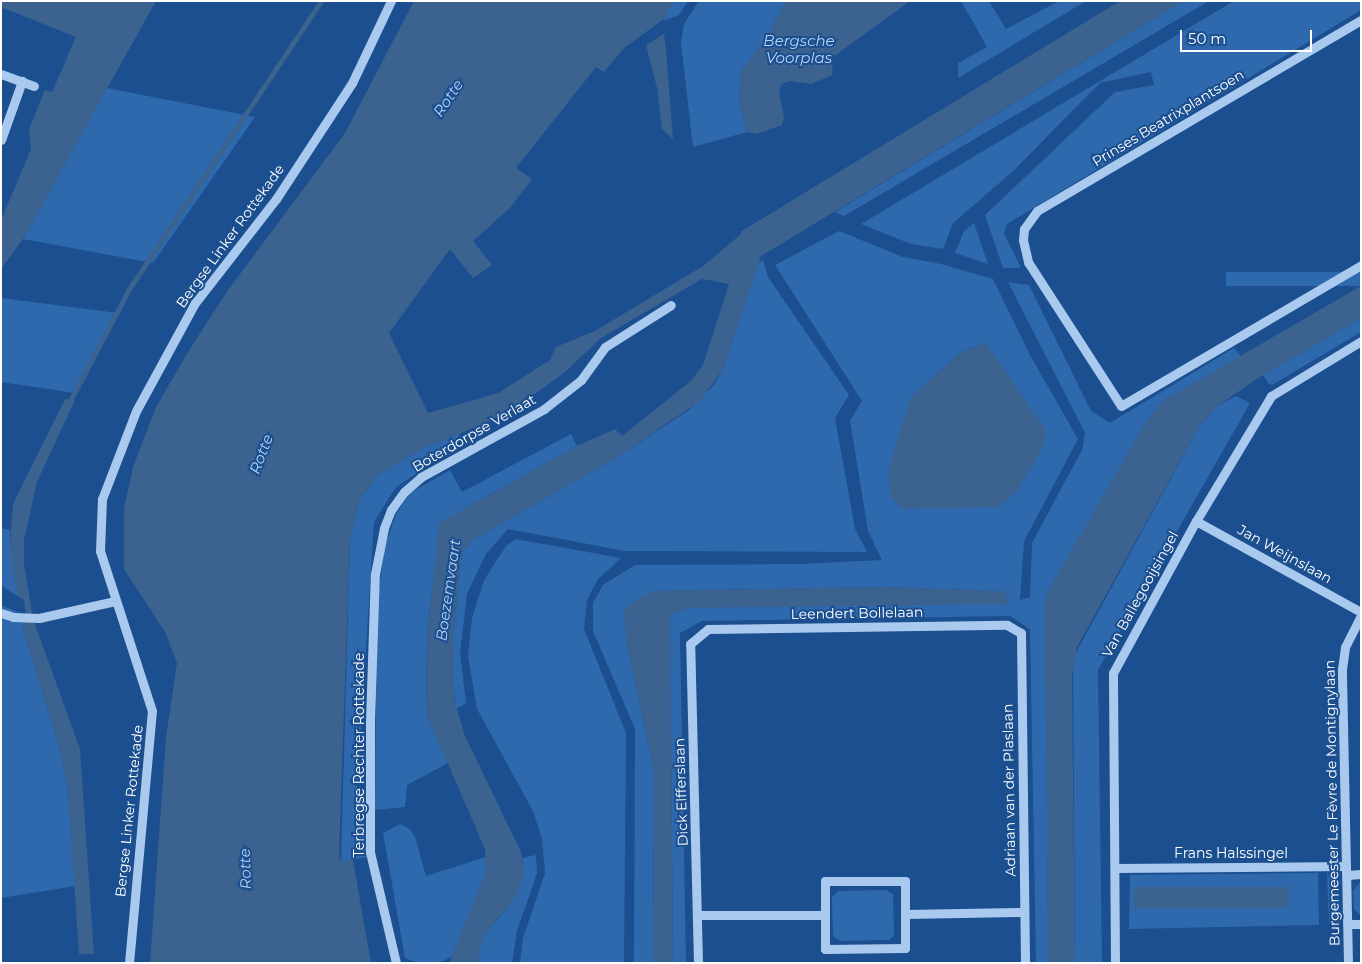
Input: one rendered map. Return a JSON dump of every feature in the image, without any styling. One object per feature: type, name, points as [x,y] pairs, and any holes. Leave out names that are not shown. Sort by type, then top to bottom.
[{"type":"street","name":"Bergse Linker Rottekade","points":[[129,963],[152,711],[100,551],[102,499],[136,411],[194,303],[276,199],[352,83],[390,1]]},
{"type":"street","name":"Prinses Beatrixplantsoen","points":[[1361,20],[1037,211],[1024,229],[1024,251],[1028,262],[1121,406],[1361,264]]},
{"type":"street","points":[[1,74],[34,86]]},
{"type":"street","points":[[1,140],[22,81]]},
{"type":"street","name":"Boterdorpse Verlaat","points":[[375,574],[384,528],[404,492],[442,464],[511,430],[544,409],[581,380],[606,347],[672,305]]},
{"type":"street","name":"Van Ballegooijsingel","points":[[1115,963],[1113,673],[1196,521],[1271,396],[1361,341]]},
{"type":"street","name":"Jan Weijnslaan","points":[[1196,521],[1361,612]]},
{"type":"street","name":"Terbregse Rechter Rottekade","points":[[375,574],[370,721],[370,852],[396,963]]},
{"type":"street","points":[[1,613],[13,617],[39,618],[115,601]]},
{"type":"street","name":"Burgemeester Le Fèvre de Montignylaan","points":[[1348,963],[1342,669],[1345,647],[1361,616]]},
{"type":"street","name":"Leendert Bollelaan","points":[[708,629],[1007,625]]},
{"type":"street","name":"Adriaan van der Plaslaan","points":[[1007,625],[1021,633],[1025,963]]},
{"type":"street","name":"Dick Elfferslaan","points":[[698,963],[690,644],[708,629]]},
{"type":"street","name":"Frans Halssingel","points":[[1115,868],[1347,870],[1361,874]]},
{"type":"street","points":[[825,881],[905,881],[905,914],[905,948],[825,948],[825,881]]},
{"type":"street","points":[[905,914],[1024,912]]},
{"type":"street","points":[[698,916],[825,915]]},
{"type":"street","points":[[1348,924],[1361,924]]},
{"type":"shaded area","points":[[673,1],[688,1],[679,15],[663,21]]},
{"type":"shaded area","points":[[699,1],[786,1],[766,38],[741,71],[739,101],[747,132],[693,147],[681,43],[684,24]]},
{"type":"shaded area","points":[[961,1],[989,1],[1006,29],[1059,1],[1086,1],[958,78],[958,63],[987,47]]},
{"type":"shaded area","points":[[1183,1],[1209,1],[844,216],[835,212]]},
{"type":"shaded area","points":[[1234,1],[1361,1],[1361,10],[1007,224],[1004,233],[1021,268],[1003,268],[985,215],[1115,92],[1154,85],[1151,72],[1100,83],[1011,173],[953,223],[943,249],[911,244],[861,224]]},
{"type":"shaded area","points":[[107,88],[255,117],[153,263],[23,239]]},
{"type":"shaded area","points":[[974,223],[988,264],[955,253],[964,231]]},
{"type":"shaded area","points":[[839,231],[903,257],[941,264],[993,279],[1030,355],[1078,439],[1024,541],[1020,600],[1030,597],[1032,543],[1082,450],[1085,433],[1008,282],[1029,285],[1091,411],[1110,423],[1234,348],[1242,357],[1163,401],[1144,425],[1047,595],[1048,963],[1036,963],[1030,629],[1010,616],[702,621],[680,633],[686,963],[673,963],[670,614],[688,608],[1008,603],[1006,594],[998,591],[884,587],[651,591],[626,640],[654,769],[653,963],[634,963],[635,729],[593,631],[593,603],[603,585],[635,565],[802,564],[882,560],[868,531],[850,421],[862,401],[775,265]],"holes":[[[985,343],[997,363],[910,398],[961,352]]]},
{"type":"shaded area","points":[[763,260],[768,277],[849,395],[835,418],[855,529],[867,552],[625,551],[508,529],[486,554],[467,594],[460,653],[466,703],[456,709],[452,673],[454,625],[462,552],[474,539],[619,456],[689,410],[713,386],[723,369],[758,263]]},
{"type":"shaded area","points":[[1226,272],[1361,272],[1361,286],[1226,286]]},
{"type":"shaded area","points":[[1,298],[118,313],[75,393],[1,382]]},
{"type":"shaded area","points":[[1361,318],[1361,332],[1272,385],[1268,383],[1263,375]]},
{"type":"shaded area","points":[[1236,396],[1250,403],[1098,670],[1102,963],[1075,963],[1073,658],[1200,425],[1218,406]]},
{"type":"shaded area","points":[[461,433],[445,455],[396,487],[374,522],[359,758],[359,802],[372,856],[341,862],[350,539],[360,499],[378,475],[422,449]]},
{"type":"shaded area","points":[[571,434],[577,446],[471,505],[431,597],[427,638],[426,713],[448,763],[407,785],[405,807],[375,810],[377,602],[385,546],[396,514],[410,493],[450,470],[462,492]]},
{"type":"shaded area","points":[[1,528],[10,530],[10,544],[24,600],[1,586]]},
{"type":"shaded area","points":[[516,539],[621,558],[598,579],[587,600],[584,629],[626,733],[624,963],[520,963],[523,938],[545,873],[542,839],[533,811],[477,709],[468,656],[472,618],[484,580],[506,546]]},
{"type":"shaded area","points":[[1,605],[27,616],[22,625],[60,750],[68,790],[75,886],[1,898]]},
{"type":"shaded area","points":[[400,824],[410,829],[415,837],[426,876],[486,857],[486,872],[475,904],[451,957],[439,963],[418,963],[405,958],[383,833]]},
{"type":"shaded area","points":[[536,855],[537,873],[517,931],[512,963],[479,963],[479,951],[485,934],[507,908],[523,863],[522,858]]},
{"type":"shaded area","points":[[1318,873],[1319,925],[1129,929],[1130,875]],"holes":[[[1288,887],[1288,908],[1134,891]]]},
{"type":"shaded area","points":[[1327,873],[1339,886],[1339,924],[1329,924]]},
{"type":"shaded area","points":[[1361,881],[1361,916],[1354,909],[1353,891]]},
{"type":"shaded area","points":[[886,890],[893,894],[894,935],[889,940],[840,941],[833,936],[832,897],[838,891]]},
{"type":"water","points":[[1,1],[156,1],[23,239],[1,269],[1,220],[31,149],[29,129],[45,90],[52,92],[76,37],[1,7]]},
{"type":"water","points":[[414,1],[673,1],[665,18],[624,48],[604,72],[596,67],[516,168],[532,179],[510,208],[473,241],[492,265],[473,278],[450,249],[389,333],[428,413],[498,393],[550,360],[556,347],[595,331],[703,266],[741,234],[740,232],[1120,1],[1183,1],[761,256],[723,369],[700,401],[619,456],[474,539],[462,552],[454,625],[454,699],[465,736],[521,852],[524,876],[517,895],[485,934],[479,951],[479,963],[451,963],[451,957],[486,872],[485,849],[426,713],[427,638],[439,523],[577,446],[615,429],[622,436],[691,381],[703,365],[729,284],[702,279],[601,338],[565,372],[507,414],[422,449],[378,475],[360,499],[350,539],[339,854],[341,862],[353,860],[371,963],[150,963],[166,737],[177,663],[165,632],[124,569],[124,508],[133,467],[156,407],[188,352],[226,293],[345,133]]},
{"type":"water","name":"Bergsche Voorplas","points":[[786,1],[910,1],[833,57],[832,75],[811,84],[790,81],[781,84],[779,92],[784,118],[782,125],[757,134],[747,132],[739,101],[741,71],[766,38]]},
{"type":"water","points":[[664,34],[673,139],[662,129],[657,88],[646,45]]},
{"type":"water","points":[[1361,286],[1361,318],[1255,380],[1218,406],[1200,425],[1077,647],[1072,676],[1075,963],[1048,963],[1045,600],[1048,591],[1144,425],[1163,401]]},
{"type":"water","points":[[986,343],[1047,432],[1042,449],[1016,492],[999,507],[902,509],[890,495],[889,469],[910,398],[961,352]]},
{"type":"water","points":[[65,399],[75,400],[37,482],[24,540],[24,564],[33,619],[80,749],[94,954],[79,954],[68,790],[60,750],[22,625],[26,616],[24,600],[16,593],[10,544],[13,504]]},
{"type":"water","points":[[884,587],[998,591],[1006,594],[1008,604],[688,608],[670,614],[673,963],[653,963],[654,769],[626,640],[624,609],[651,591]]},
{"type":"water","points":[[1134,887],[1288,887],[1288,908],[1134,908]]},
{"type":"waterway","points":[[71,399],[129,289],[321,1]]},
{"type":"water label","name":"Rotte","points":[[448,98]]},
{"type":"water label","name":"Rotte","points":[[261,454]]},
{"type":"water label","name":"Boezemvaart","points":[[448,590]]},
{"type":"water label","name":"Rotte","points":[[245,869]]}]
